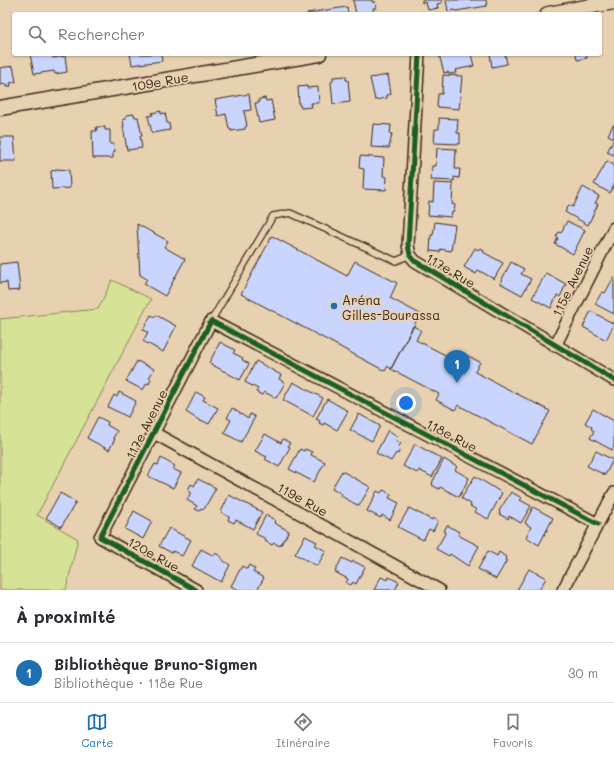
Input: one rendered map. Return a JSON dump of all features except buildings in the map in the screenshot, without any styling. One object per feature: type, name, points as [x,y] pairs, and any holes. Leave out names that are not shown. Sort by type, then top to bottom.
[{"type":"street","points":[[559,12],[614,2]]},
{"type":"street","name":"109e Rue","points":[[0,108],[307,56]]},
{"type":"street","name":"117e Rue","points":[[419,56],[408,245],[410,255],[415,261],[614,380]]},
{"type":"street","name":"115e Avenue","points":[[555,346],[614,228]]},
{"type":"street","name":"117e Avenue","points":[[100,537],[211,321]]},
{"type":"street","name":"118e Rue","points":[[211,321],[598,524]]},
{"type":"street","name":"119e Rue","points":[[154,433],[439,590]]},
{"type":"street","points":[[563,590],[614,493]]},
{"type":"street","name":"120e Rue","points":[[100,537],[196,590]]},
{"type":"lane","points":[[211,321],[273,216],[290,213],[396,260],[410,255]]},
{"type":"green space","points":[[112,280],[151,299],[37,515],[78,539],[66,590],[0,590],[0,319],[98,309]]},
{"type":"cycle path","points":[[419,56],[408,245],[410,255],[415,261],[614,380]]},
{"type":"cycle path","points":[[196,590],[100,537],[211,321],[598,524]]},
{"type":"place","name":"Aréna Gilles-Bourassa","points":[[334,306]]},
{"type":"place","name":"Bibliothèque Bruno-Sigmen","points":[[457,383]]}]
